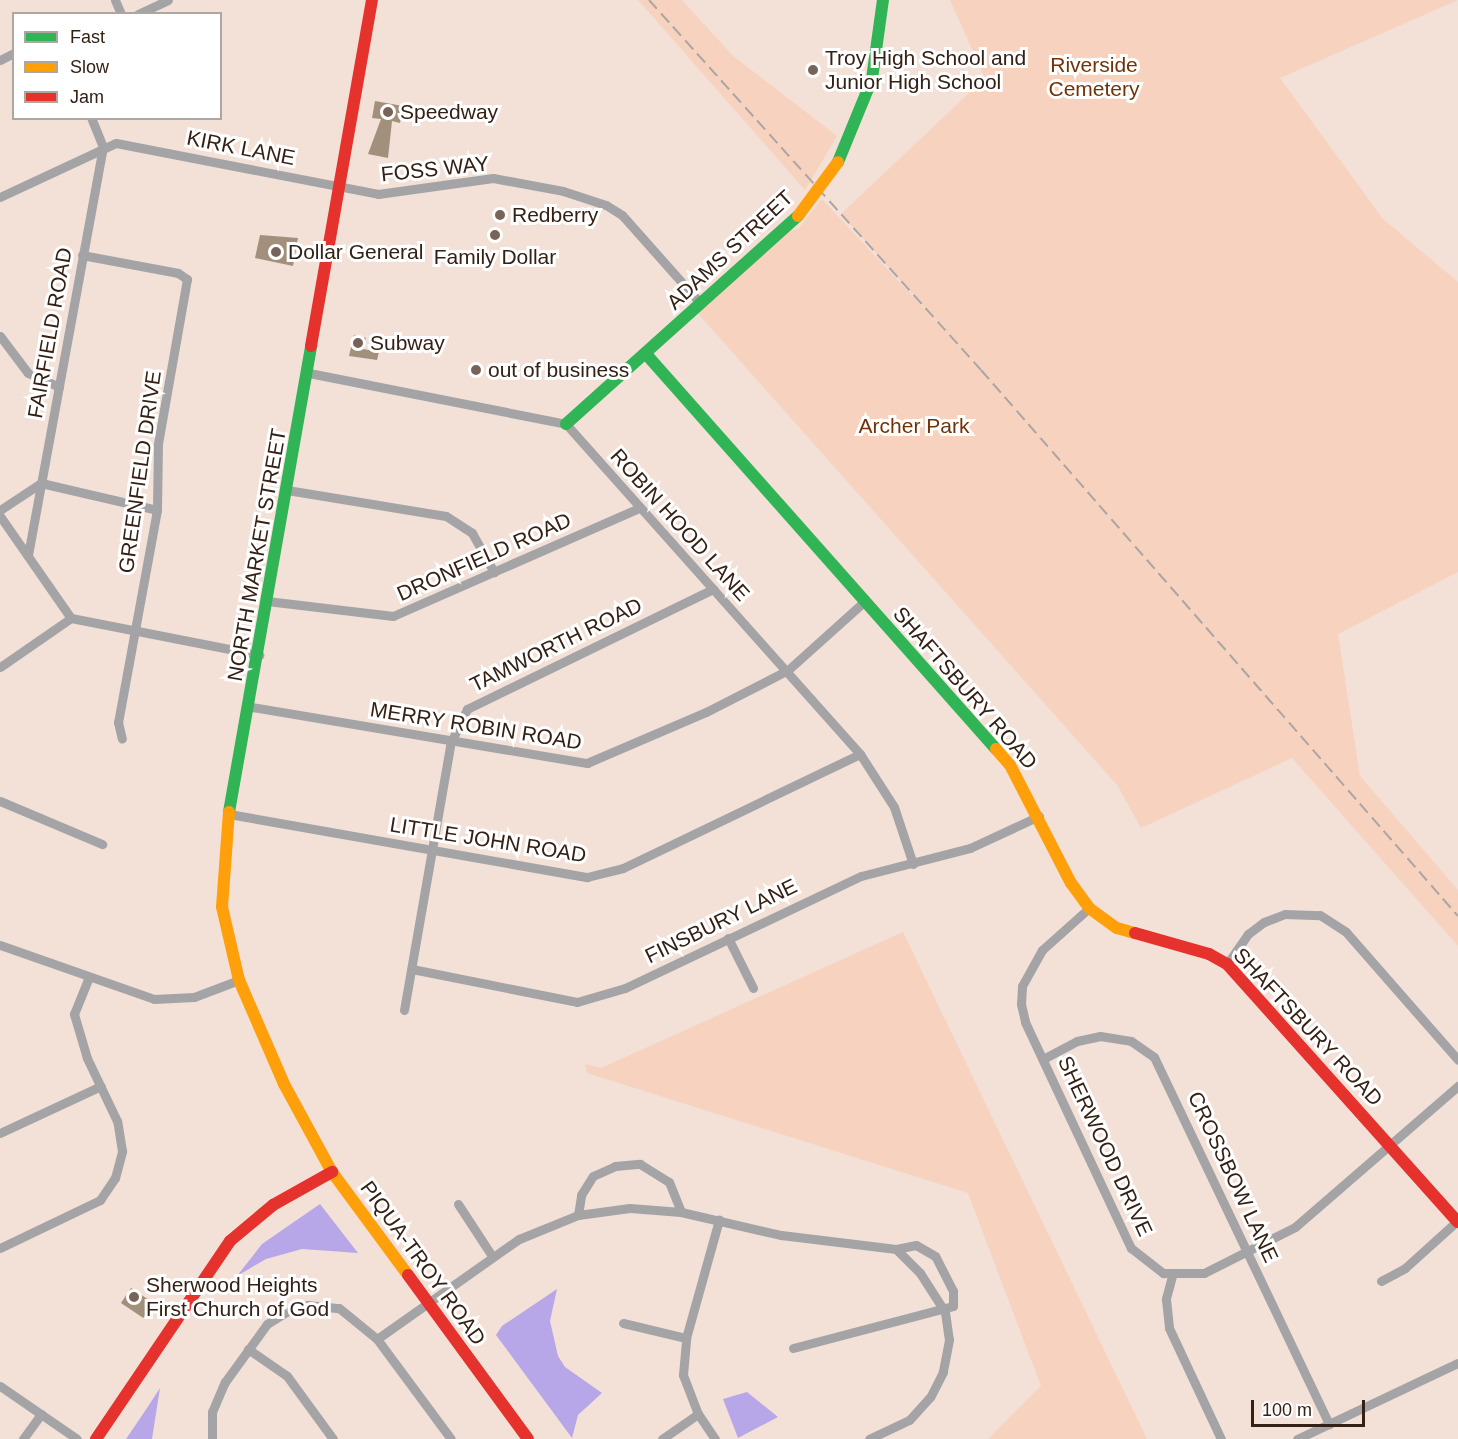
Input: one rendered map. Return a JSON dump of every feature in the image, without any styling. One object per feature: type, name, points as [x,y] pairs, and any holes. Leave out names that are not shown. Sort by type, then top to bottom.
[{"type":"street","points":[[142,12],[168,0]]},
{"type":"street","name":"NORTH MARKET STREET","points":[[296,1105],[239,980],[222,907],[229,814],[252,706],[267,601],[343,188],[372,0]]},
{"type":"street","name":"ADAMS STREET","points":[[566,424],[798,216],[838,162],[872,79],[883,0]]},
{"type":"street","points":[[92,120],[103,147]]},
{"type":"street","name":"KIRK LANE","points":[[0,197],[103,147],[116,143],[343,188]]},
{"type":"street","name":"FAIRFIELD ROAD","points":[[28,555],[103,147]]},
{"type":"street","name":"FOSS WAY","points":[[343,188],[378,194],[493,178],[590,198],[622,215],[701,304]]},
{"type":"street","name":"GREENFIELD DRIVE","points":[[82,255],[178,273],[187,279],[158,444],[157,510],[118,722],[122,739]]},
{"type":"street","points":[[0,336],[28,373],[58,387]]},
{"type":"street","name":"SHAFTSBURY ROAD","points":[[646,354],[1010,765],[1039,816],[1071,883],[1089,908],[1116,928],[1209,954],[1227,964],[1458,1222]]},
{"type":"street","points":[[309,373],[566,424]]},
{"type":"street","name":"ROBIN HOOD LANE","points":[[566,424],[639,508],[788,670],[860,754],[894,807],[913,864]]},
{"type":"street","points":[[0,510],[41,483],[157,510]]},
{"type":"street","points":[[287,490],[446,516],[472,533],[494,572]]},
{"type":"street","name":"DRONFIELD ROAD","points":[[267,601],[393,616],[639,508]]},
{"type":"street","points":[[0,516],[71,618],[259,655]]},
{"type":"street","name":"TAMWORTH ROAD","points":[[404,1010],[430,849],[451,742],[467,710],[488,696],[713,589]]},
{"type":"street","name":"MERRY ROBIN ROAD","points":[[252,706],[451,742],[587,763],[788,670],[865,601]]},
{"type":"street","points":[[0,667],[71,618]]},
{"type":"street","name":"LITTLE JOHN ROAD","points":[[229,814],[586,877],[623,868],[860,754]]},
{"type":"street","points":[[0,801],[102,844]]},
{"type":"street","name":"FINSBURY LANE","points":[[412,969],[577,1002],[625,988],[861,876],[970,848],[1039,816]]},
{"type":"street","name":"SHERWOOD DRIVE","points":[[1089,908],[1042,950],[1022,986],[1025,1022],[1131,1248],[1151,1267],[1172,1276]]},
{"type":"street","points":[[1227,964],[1248,934],[1264,922],[1285,914],[1320,915],[1346,932],[1458,1060]]},
{"type":"street","points":[[728,938],[753,988]]},
{"type":"street","points":[[0,945],[88,979],[154,999],[194,997],[239,980]]},
{"type":"street","points":[[0,1248],[100,1200],[115,1178],[122,1151],[119,1131],[87,1058],[74,1014],[88,979]]},
{"type":"street","name":"CROSSBOW LANE","points":[[1043,1059],[1100,1036],[1131,1041],[1154,1057],[1329,1424]]},
{"type":"street","points":[[0,1133],[101,1086]]},
{"type":"street","points":[[1221,1439],[1169,1328],[1166,1299],[1172,1276],[1204,1273],[1295,1227],[1458,1086]]},
{"type":"street","name":"PIQUA-TROY ROAD","points":[[296,1105],[332,1172],[528,1439]]},
{"type":"street","points":[[578,1215],[581,1195],[593,1176],[615,1166],[640,1164],[669,1182],[681,1212]]},
{"type":"street","points":[[96,1439],[230,1241],[273,1205],[332,1172]]},
{"type":"street","points":[[458,1204],[492,1256]]},
{"type":"street","points":[[377,1339],[427,1301],[519,1239],[578,1215],[630,1209],[681,1212],[781,1234],[896,1249],[915,1245],[935,1256],[953,1291],[953,1306],[945,1312],[794,1348]]},
{"type":"street","points":[[715,1439],[698,1414],[683,1375],[686,1338],[719,1220]]},
{"type":"street","points":[[1381,1281],[1405,1268],[1458,1222]]},
{"type":"street","points":[[869,1439],[909,1420],[930,1397],[944,1372],[949,1340],[945,1312],[920,1273],[896,1249]]},
{"type":"street","points":[[212,1439],[212,1412],[225,1383],[248,1349],[267,1324],[308,1305],[339,1308],[377,1339],[451,1439]]},
{"type":"street","points":[[622,1323],[686,1338]]},
{"type":"street","points":[[248,1349],[287,1376],[333,1439]]},
{"type":"street","points":[[1297,1439],[1458,1363]]},
{"type":"street","points":[[0,1386],[77,1439]]},
{"type":"street","points":[[23,1439],[41,1414]]},
{"type":"street","points":[[662,1439],[698,1414]]},
{"type":"green space","points":[[638,0],[682,0],[733,56],[837,136],[805,190]]},
{"type":"green space","points":[[950,0],[1458,0],[1280,78],[1383,219],[1458,282],[1458,572],[1338,634],[1360,776],[1458,890],[1458,946],[1292,758],[1141,828],[1118,786],[695,310],[782,232],[798,229],[822,199],[950,336],[841,214],[985,78]]},
{"type":"green space","points":[[903,932],[1147,1439],[988,1439],[1041,1386],[968,1193],[587,1073],[585,1064],[601,1068]]},
{"type":"shaded area","points":[[320,1204],[358,1253],[302,1249],[266,1259],[237,1276],[262,1244]]},
{"type":"shaded area","points":[[557,1289],[550,1321],[558,1356],[565,1367],[602,1393],[578,1415],[572,1438],[496,1335],[502,1326]]},
{"type":"shaded area","points":[[160,1388],[152,1439],[126,1439],[145,1411]]},
{"type":"shaded area","points":[[747,1392],[778,1417],[738,1438],[723,1399]]},
{"type":"building","points":[[375,101],[403,106],[400,123],[392,121],[388,158],[368,154],[381,119],[372,118]]},
{"type":"building","name":"Dollar General","points":[[260,235],[298,238],[293,266],[255,258]]},
{"type":"building","name":"Subway","points":[[354,335],[366,338],[363,349],[379,352],[377,360],[349,356]]},
{"type":"building","name":"Sherwood Heights First Church of God","points":[[131,1288],[153,1303],[143,1318],[121,1303]]},
{"type":"railway","points":[[649,0],[981,370],[1458,916]]},
{"type":"traffic: fast","points":[[838,162],[872,79],[883,0]]},
{"type":"traffic: fast","points":[[566,424],[798,216]]},
{"type":"traffic: fast","points":[[229,812],[311,346]]},
{"type":"traffic: fast","points":[[646,354],[996,749]]},
{"type":"traffic: slow","points":[[798,216],[838,162]]},
{"type":"traffic: slow","points":[[996,749],[1010,765],[1071,883],[1089,908],[1117,928],[1135,933]]},
{"type":"traffic: slow","points":[[229,812],[222,907],[239,980],[284,1084],[332,1172],[408,1275]]},
{"type":"traffic: jam","points":[[311,346],[372,0]]},
{"type":"traffic: jam","points":[[1135,933],[1209,954],[1227,964],[1458,1222]]},
{"type":"traffic: jam","points":[[96,1439],[230,1241],[273,1205],[332,1172]]},
{"type":"traffic: jam","points":[[408,1275],[528,1439]]},
{"type":"place","name":"Troy High School and Junior High School","points":[[813,70]]},
{"type":"place","name":"Speedway","points":[[388,112]]},
{"type":"place","name":"Redberry","points":[[500,215]]},
{"type":"place","name":"Family Dollar","points":[[495,235]]},
{"type":"place","name":"Dollar General","points":[[276,252]]},
{"type":"place","name":"Subway","points":[[358,343]]},
{"type":"place","name":"out of business","points":[[476,370]]},
{"type":"place","name":"Sherwood Heights First Church of God","points":[[134,1297]]},
{"type":"park label","name":"Riverside Cemetery","points":[[1094,77]]},
{"type":"park label","name":"Archer Park","points":[[914,426]]}]
